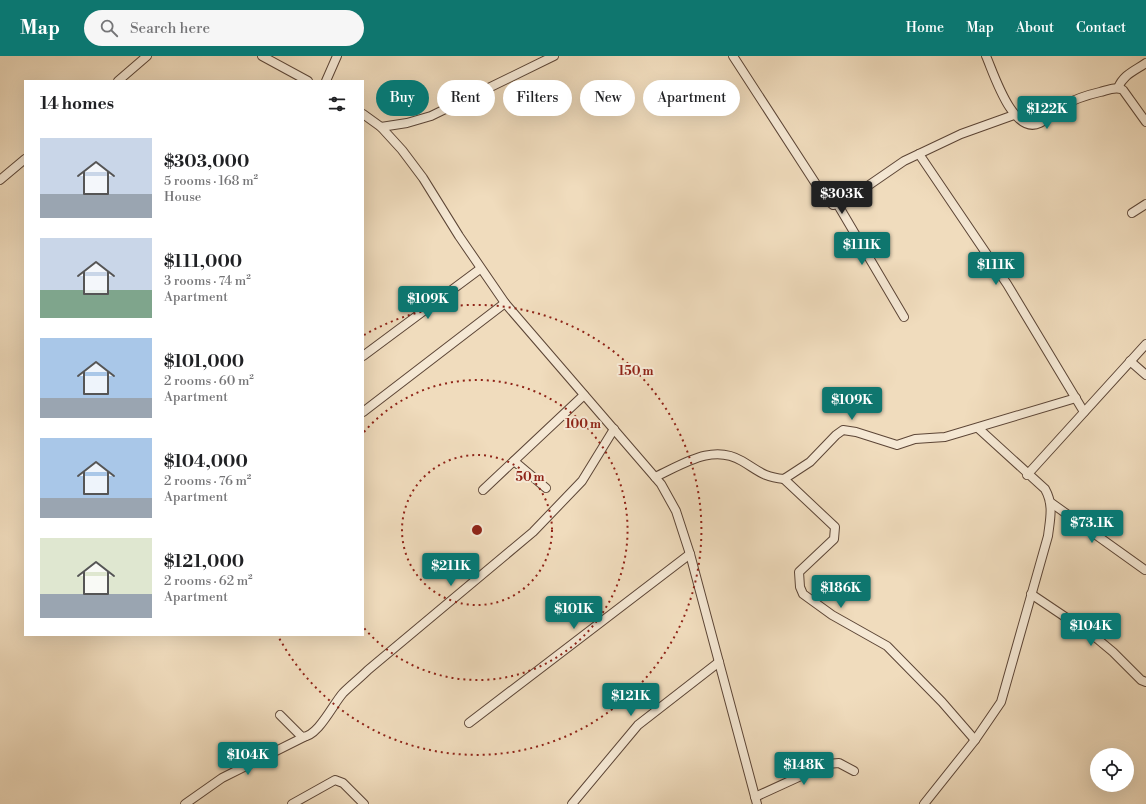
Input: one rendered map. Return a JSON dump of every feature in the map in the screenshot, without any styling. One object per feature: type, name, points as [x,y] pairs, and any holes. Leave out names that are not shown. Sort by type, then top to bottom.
[{"type":"street","points":[[119,80],[147,56]]},
{"type":"street","points":[[262,56],[306,80]]},
{"type":"street","points":[[326,80],[337,56]]},
{"type":"street","points":[[381,127],[407,124],[431,116],[554,56]]},
{"type":"street","points":[[733,56],[825,198],[829,203],[838,205],[904,161],[962,134],[1014,115]]},
{"type":"street","points":[[986,56],[1014,115],[1023,122],[1033,125],[1040,123],[1062,106],[1094,93],[1118,88],[1123,90],[1146,122]]},
{"type":"street","points":[[1118,88],[1121,80],[1146,63]]},
{"type":"street","points":[[364,115],[381,127],[402,150],[423,178],[480,269],[505,303],[614,429],[671,499],[690,554],[756,800],[827,764],[839,763],[854,771]]},
{"type":"street","points":[[920,154],[1007,284],[1084,412]]},
{"type":"street","points":[[0,180],[24,160]]},
{"type":"street","points":[[1132,212],[1146,204]]},
{"type":"street","points":[[838,205],[904,317]]},
{"type":"street","points":[[364,355],[480,269]]},
{"type":"street","points":[[364,411],[505,303]]},
{"type":"street","points":[[1027,475],[1146,344]]},
{"type":"street","points":[[1130,361],[1146,375]]},
{"type":"street","points":[[483,490],[584,395]]},
{"type":"street","points":[[784,479],[810,462],[836,435],[843,430],[856,432],[897,445],[915,439],[945,437],[1076,398]]},
{"type":"street","points":[[924,804],[975,740],[1001,702],[1048,536],[1052,511],[1045,489],[1027,475],[978,428]]},
{"type":"street","points":[[185,804],[222,778],[304,737],[316,729],[342,694],[368,670],[533,532],[564,501],[587,475],[614,429]]},
{"type":"street","points":[[654,477],[707,454],[720,454],[730,455],[763,475],[784,479],[835,527],[836,531],[834,539],[799,572],[800,587],[803,594],[832,615],[886,646],[942,702],[975,740]]},
{"type":"street","points":[[514,461],[546,488]]},
{"type":"street","points":[[1050,502],[1146,570]]},
{"type":"street","points":[[470,722],[690,554]]},
{"type":"street","points":[[1031,594],[1095,637],[1145,683]]},
{"type":"street","points":[[572,804],[638,725],[719,662]]},
{"type":"street","points":[[280,715],[302,737],[304,737]]},
{"type":"street","points":[[292,804],[335,780],[343,783],[364,804]]}]
